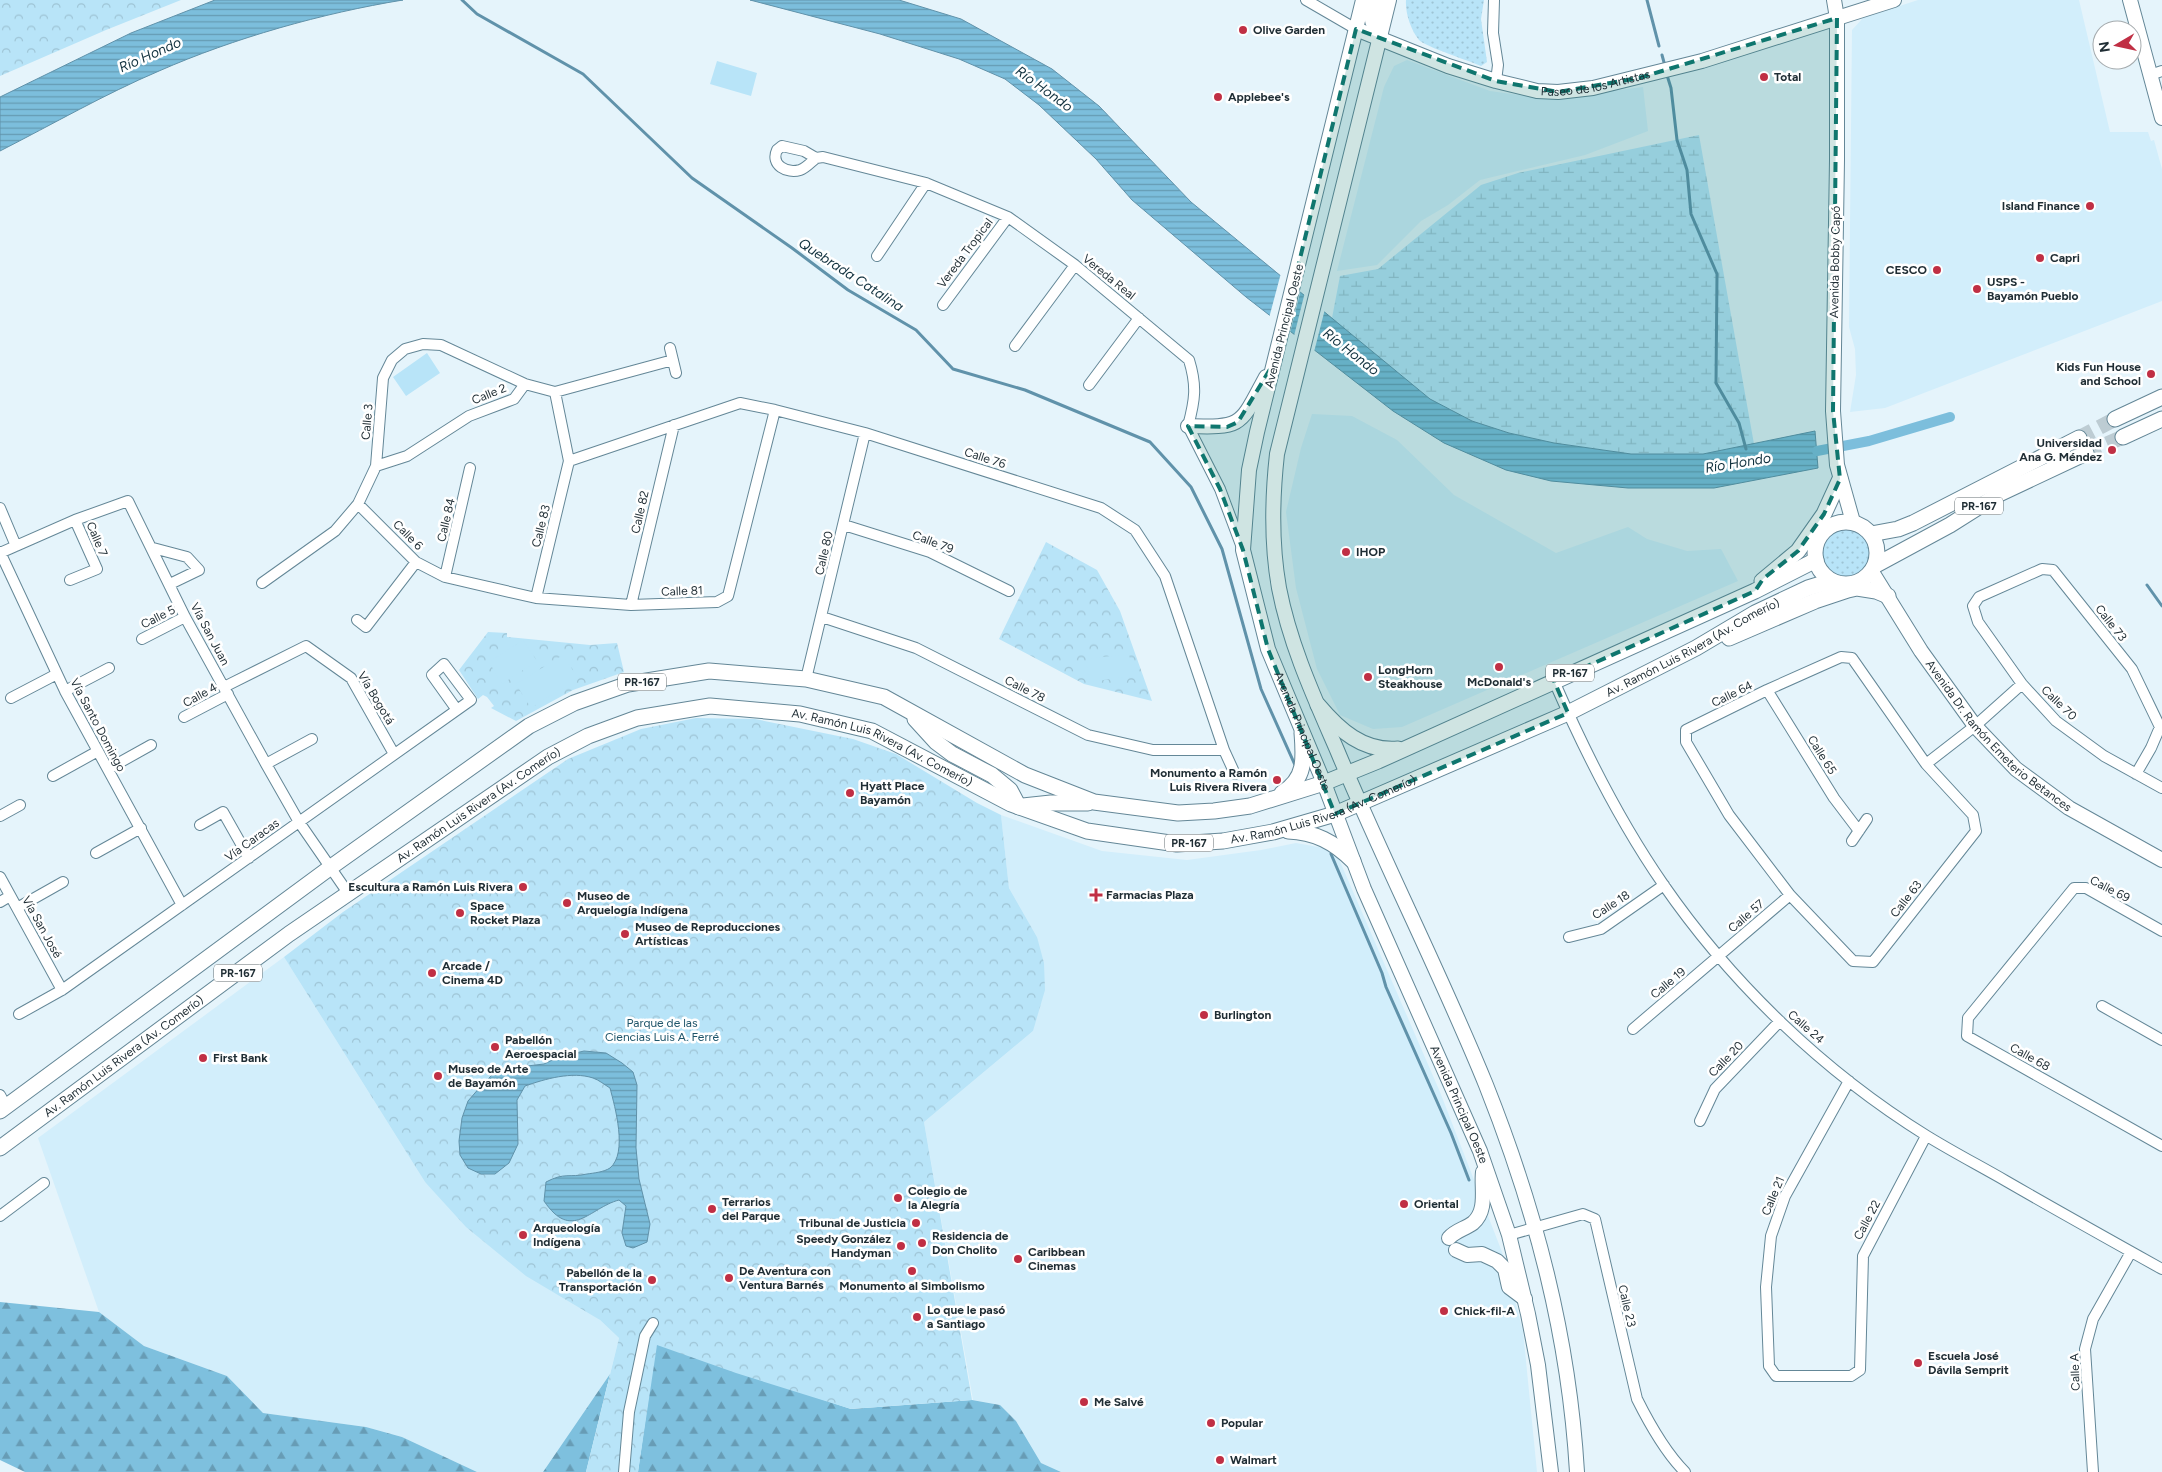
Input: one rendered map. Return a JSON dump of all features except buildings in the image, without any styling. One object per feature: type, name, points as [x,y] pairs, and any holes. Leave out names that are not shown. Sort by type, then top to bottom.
[{"type":"highway","points":[[1374,0],[1374,20],[1380,39]]},
{"type":"main road","name":"Avenida Principal Oeste","points":[[1363,0],[1257,432],[1249,470],[1243,550],[1268,649],[1324,783],[1353,861],[1399,969],[1451,1082],[1485,1166],[1509,1235],[1525,1299],[1543,1401],[1551,1472]]},
{"type":"main road","name":"Avenida Principal Oeste","points":[[1389,0],[1277,454],[1272,506],[1279,587],[1289,630],[1301,666],[1359,802],[1486,1086],[1536,1228],[1557,1320],[1569,1386],[1577,1472]]},
{"type":"main road","name":"Avenida Bobby Capó","points":[[1834,0],[1837,18],[1834,446],[1840,479],[1853,522]]},
{"type":"main road","name":"Paseo de los Artistas","points":[[1356,29],[1448,66],[1496,81],[1537,91],[1558,92],[1593,88],[1702,61],[1894,0]]},
{"type":"main road","points":[[2130,0],[2156,73],[2162,118]]},
{"type":"main road","points":[[1188,426],[1227,427],[1238,422],[1244,416],[1275,362]]},
{"type":"main road","points":[[2162,396],[2117,418],[2125,436],[2162,418]]},
{"type":"main road","name":"PR-167","points":[[1871,534],[1898,529],[1913,523],[2079,438]]},
{"type":"main road","name":"PR-167","points":[[1831,580],[1842,584],[1853,584],[1864,580],[1874,568],[1950,525],[1999,494],[2086,453]]},
{"type":"main road","points":[[1755,591],[1763,579],[1798,551],[1824,514],[1840,479]]},
{"type":"main road","points":[[1831,580],[1823,574],[1816,560],[1817,541],[1824,531],[1835,524],[1853,522],[1863,526],[1871,534],[1878,549],[1874,568]]},
{"type":"main road","name":"Av. Ramón Luis Rivera (Av. Comerío)","points":[[2,1104],[529,726],[574,703],[628,684],[709,671],[806,679],[884,698],[1025,776],[1102,803],[1178,813],[1214,811],[1267,801],[1347,774],[1755,591],[1816,560]]},
{"type":"main road","name":"Avenida Dr. Ramón Emeterio Betances","points":[[1874,568],[1888,596],[1921,651],[1975,726],[2016,770],[2069,808],[2162,860]]},
{"type":"main road","name":"Av. Ramón Luis Rivera (Av. Comerío)","points":[[0,1148],[348,893],[482,804],[548,757],[588,736],[637,718],[710,706],[800,714],[872,731],[1019,807],[1087,831],[1177,844],[1223,841],[1279,830],[1334,814],[1568,713],[1696,648],[1755,613],[1808,588],[1831,580]]},
{"type":"main road","points":[[1696,648],[1720,642],[1815,601],[1848,590],[1857,588],[1876,591],[1888,596]]},
{"type":"main road","points":[[1318,705],[1344,733],[1370,747],[1388,750],[1407,748]]},
{"type":"main road","points":[[904,709],[936,742],[952,754],[992,775],[1010,790],[1019,807],[1051,803],[1102,803]]},
{"type":"main road","points":[[1267,801],[1290,788],[1301,775],[1304,752],[1302,733]]},
{"type":"main road","points":[[1279,830],[1305,832],[1320,837],[1341,849],[1353,861]]},
{"type":"main road","points":[[1485,1166],[1483,1197],[1479,1215],[1473,1222],[1454,1232],[1452,1244],[1467,1255],[1482,1254],[1497,1261],[1505,1270],[1509,1287],[1525,1299]]},
{"type":"street","points":[[1494,0],[1493,33],[1498,65],[1496,81]]},
{"type":"street","name":"Paseo de los Artistas","points":[[1311,2],[1356,29]]},
{"type":"street","name":"Vereda Real","points":[[816,158],[822,157],[926,183],[1008,217],[1075,265],[1190,360],[1195,379],[1193,408],[1188,426]]},
{"type":"street","points":[[877,256],[926,183]]},
{"type":"street","name":"Vereda Tropical","points":[[943,305],[1008,217]]},
{"type":"street","points":[[1015,346],[1075,265]]},
{"type":"street","points":[[1089,385],[1139,318]]},
{"type":"street","name":"Calle 3","points":[[262,583],[335,531],[358,504],[376,466],[383,378],[392,360],[405,349],[422,344],[441,345],[525,384]]},
{"type":"street","points":[[670,348],[676,373]]},
{"type":"street","points":[[569,461],[555,392],[673,360]]},
{"type":"street","name":"Calle 2","points":[[376,466],[408,456],[469,416],[514,399],[525,384],[555,392]]},
{"type":"street","name":"Calle 76","points":[[569,461],[740,404],[775,410],[865,433],[1101,508],[1135,530],[1165,576],[1224,750],[1235,774]]},
{"type":"street","name":"Calle 81","points":[[445,577],[536,598],[631,605],[717,602],[728,596],[775,410]]},
{"type":"street","name":"Calle 82","points":[[631,605],[674,425]]},
{"type":"street","points":[[1188,426],[1220,489],[1243,550]]},
{"type":"street","name":"Calle 80","points":[[806,679],[865,433]]},
{"type":"street","name":"Calle 83","points":[[536,598],[569,461]]},
{"type":"street","name":"Calle 84","points":[[445,577],[470,468]]},
{"type":"street","name":"Vía San Juan","points":[[0,552],[75,520],[128,501],[153,548],[185,617],[266,764],[299,822],[348,893]]},
{"type":"street","name":"Calle 6","points":[[358,504],[416,562],[445,577]]},
{"type":"street","points":[[0,508],[16,546]]},
{"type":"street","name":"Calle 7","points":[[70,580],[96,569],[75,520]]},
{"type":"street","name":"Calle 79","points":[[844,525],[930,552],[1009,590]]},
{"type":"street","points":[[153,548],[187,557],[199,570],[170,584]]},
{"type":"street","name":"Vía Santo Domingo","points":[[0,552],[65,691],[182,904]]},
{"type":"street","points":[[357,620],[366,627],[416,562]]},
{"type":"street","name":"Calle 73","points":[[1974,604],[1980,597],[2042,569],[2053,570],[2132,668],[2160,727],[2151,748],[2136,774]]},
{"type":"street","name":"Calle 70","points":[[1974,604],[1972,606],[1978,622],[2022,684],[2056,721],[2104,756],[2162,788]]},
{"type":"street","name":"Calle 5","points":[[142,639],[185,617]]},
{"type":"street","name":"Calle 78","points":[[822,617],[916,648],[1088,735],[1153,750],[1224,750]]},
{"type":"street","name":"Vía Bogotá","points":[[226,691],[306,646],[351,678],[394,754]]},
{"type":"street","name":"Calle 64","points":[[1790,895],[1729,814],[1686,742],[1686,730],[1766,690],[1841,657],[1852,658],[1926,764]]},
{"type":"street","points":[[65,691],[109,668]]},
{"type":"street","points":[[11,698],[57,674]]},
{"type":"street","name":"Calle 24","points":[[1554,681],[1568,713],[1628,830],[1664,885],[1718,956],[1780,1021],[1849,1081],[1926,1136],[2162,1270]]},
{"type":"street","points":[[1926,764],[1975,726],[2022,684]]},
{"type":"street","name":"Calle 65","points":[[1766,690],[1834,798],[1859,831]]},
{"type":"street","name":"Calle 4","points":[[184,718],[226,691]]},
{"type":"street","name":"Vía Caracas","points":[[62,990],[457,710]]},
{"type":"street","points":[[266,764],[312,739]]},
{"type":"street","points":[[108,769],[151,745]]},
{"type":"street","points":[[53,776],[98,751]]},
{"type":"street","name":"Calle 63","points":[[1790,895],[1853,961],[1872,962],[1976,831],[1973,815],[1926,764]]},
{"type":"street","points":[[0,816],[20,805]]},
{"type":"street","points":[[200,825],[223,812],[249,858]]},
{"type":"street","points":[[1852,842],[1868,819]]},
{"type":"street","points":[[96,853],[140,828]]},
{"type":"street","name":"Vía San José","points":[[0,877],[62,990]]},
{"type":"street","points":[[17,908],[62,882]]},
{"type":"street","name":"Calle 18","points":[[1569,937],[1601,929],[1664,885]]},
{"type":"street","name":"Calle 69","points":[[2015,960],[2074,888],[2086,888],[2162,931]]},
{"type":"street","name":"Calle 57","points":[[1718,956],[1790,895]]},
{"type":"street","points":[[0,902],[10,896]]},
{"type":"street","name":"Calle 19","points":[[1633,1029],[1718,956]]},
{"type":"street","name":"Calle 68","points":[[2015,960],[1968,1018],[1967,1036],[2162,1146]]},
{"type":"street","points":[[19,1014],[62,990]]},
{"type":"street","points":[[2102,1006],[2162,1040]]},
{"type":"street","name":"Calle 20","points":[[1700,1121],[1715,1089],[1780,1021]]},
{"type":"street","name":"Calle 21","points":[[1849,1081],[1785,1196],[1770,1236],[1766,1287],[1770,1366],[1776,1376],[1851,1376],[1860,1370],[1861,1325]]},
{"type":"street","name":"Calle 22","points":[[1861,1325],[1862,1256],[1926,1136]]},
{"type":"street","points":[[0,1216],[44,1183]]},
{"type":"street","name":"Calle 23","points":[[1509,1235],[1583,1214],[1595,1219],[1637,1399],[1649,1422],[1675,1462],[1685,1472]]},
{"type":"street","name":"Calle A","points":[[2092,1472],[2085,1349],[2093,1318],[2131,1252]]},
{"type":"street","points":[[624,1472],[629,1412],[645,1336],[653,1323]]},
{"type":"highlighted area","points":[[1837,18],[1833,411],[1840,479],[1824,514],[1798,551],[1763,579],[1755,591],[1554,681],[1568,713],[1335,814],[1268,649],[1243,550],[1220,489],[1188,426],[1227,427],[1238,422],[1275,361],[1356,29],[1496,81],[1558,92],[1639,78]]},
{"type":"shaded area","points":[[1918,0],[2079,0],[2092,55],[2092,70],[2095,70],[2110,132],[2148,132],[2151,141],[2154,140],[2162,169],[2162,301],[1885,408],[1850,412],[1856,375],[1855,349],[1849,327],[1852,30],[1863,18]]},
{"type":"shaded area","points":[[1407,60],[1490,91],[1548,99],[1643,87],[1648,131],[1585,155],[1480,180],[1448,205],[1421,221],[1377,265],[1337,271],[1384,87],[1394,66]]},
{"type":"shaded area","points":[[1312,414],[1352,416],[1397,440],[1454,495],[1556,553],[1628,527],[1647,539],[1687,551],[1721,549],[1738,581],[1402,727],[1373,729],[1340,715],[1317,669],[1296,588],[1286,512],[1301,448]]},
{"type":"shaded area","points":[[1001,815],[1102,851],[1187,860],[1261,850],[1296,843],[1335,850],[1440,1092],[1502,1252],[1523,1331],[1537,1472],[1061,1472],[1041,1463],[1016,1421],[1000,1405],[973,1400],[924,1122],[1033,1031],[1037,937],[1009,888]]},
{"type":"shaded area","points":[[284,957],[425,1182],[600,1320],[619,1338],[610,1374],[543,1472],[477,1472],[402,1437],[366,1427],[263,1413],[227,1376],[144,1346],[99,1312],[38,1138]]},
{"type":"green space","points":[[0,0],[181,0],[0,76]]},
{"type":"green space","points":[[1406,0],[1484,0],[1481,19],[1487,62],[1481,66],[1419,40],[1409,21]]},
{"type":"green space","points":[[717,61],[757,73],[751,96],[710,84]]},
{"type":"green space","points":[[1699,135],[1754,444],[1703,454],[1631,454],[1554,443],[1509,433],[1472,421],[1430,399],[1332,318],[1340,276],[1378,269],[1481,185],[1518,173]]},
{"type":"green space","points":[[427,353],[440,373],[406,396],[393,377]]},
{"type":"green space","points":[[1846,526],[1857,528],[1866,534],[1872,543],[1874,554],[1872,565],[1866,574],[1857,580],[1846,582],[1835,580],[1826,574],[1820,565],[1818,554],[1820,543],[1826,534],[1835,528]]},
{"type":"green space","points":[[1046,542],[1097,570],[1120,611],[1152,701],[1084,684],[999,639]]},
{"type":"green space","points":[[488,632],[507,633],[507,637],[590,645],[617,643],[624,672],[573,690],[516,721],[491,708],[494,706],[487,697],[483,695],[478,699],[459,670]]},
{"type":"green space","points":[[523,640],[537,661],[502,684],[489,662]]},
{"type":"green space","points":[[1129,654],[1133,676],[1089,682],[1086,659]]},
{"type":"green space","points":[[563,655],[578,678],[531,708],[516,684]]},
{"type":"green space","name":"Parque de las Ciencias Luis A. Ferré","points":[[696,718],[755,719],[853,739],[896,754],[977,803],[1001,815],[1009,888],[1037,937],[1044,963],[1045,990],[1033,1031],[924,1122],[972,1400],[851,1409],[736,1373],[657,1345],[638,1472],[586,1472],[619,1338],[600,1320],[526,1276],[466,1227],[425,1182],[284,957],[343,912],[568,759],[641,729]]},
{"type":"green space","points":[[0,1302],[99,1312],[144,1346],[227,1376],[263,1413],[366,1427],[402,1437],[477,1472],[25,1472],[0,1460]]},
{"type":"green space","points":[[656,1344],[851,1409],[972,1400],[1000,1405],[1016,1421],[1041,1463],[1061,1472],[638,1472]]},
{"type":"green space","points":[[610,1374],[586,1472],[543,1472]]},
{"type":"water","points":[[215,0],[403,0],[310,19],[248,37],[188,59],[119,89],[0,151],[0,97],[131,33]]},
{"type":"water","points":[[750,0],[899,0],[961,19],[1052,69],[1099,106],[1191,202],[1430,399],[1472,421],[1509,433],[1554,443],[1631,454],[1703,454],[1815,431],[1818,468],[1714,488],[1628,488],[1551,481],[1506,470],[1444,443],[1393,411],[1246,297],[1132,200],[1096,159],[1039,105],[1005,79],[959,59],[880,34]]},
{"type":"water","points":[[584,1051],[606,1053],[622,1063],[633,1072],[637,1085],[636,1148],[639,1179],[650,1224],[647,1242],[633,1248],[626,1246],[622,1233],[626,1206],[619,1200],[581,1219],[572,1221],[563,1219],[554,1213],[544,1201],[546,1182],[563,1176],[602,1171],[610,1168],[615,1161],[618,1152],[619,1130],[615,1106],[610,1088],[597,1080],[576,1075],[550,1079],[525,1086],[517,1100],[518,1144],[509,1163],[495,1174],[481,1174],[468,1168],[460,1155],[459,1141],[462,1118],[468,1101],[493,1074],[502,1069],[544,1064],[559,1057]]},
{"type":"pier","points":[[1281,273],[1301,289],[1290,333],[1269,318]]},
{"type":"pier","points":[[1305,292],[1325,309],[1314,352],[1294,336]]},
{"type":"waterway","name":"Quebrada Catalina","points":[[462,0],[477,14],[583,74],[692,178],[848,290],[916,330],[953,369],[1025,390],[1150,442],[1191,487],[1222,549],[1261,689],[1295,765]]},
{"type":"waterway","points":[[1647,0],[1659,46]]},
{"type":"waterway","points":[[1662,55],[1665,66]]},
{"type":"waterway","points":[[1666,72],[1671,88],[1677,140],[1687,170],[1691,214],[1717,274],[1716,383],[1739,423],[1746,449]]},
{"type":"waterway","name":"Río Hondo","points":[[1817,451],[1869,441],[1950,417]]},
{"type":"waterway","points":[[2147,585],[2162,606]]},
{"type":"waterway","points":[[1331,854],[1382,973],[1386,987],[1451,1133],[1469,1180]]},
{"type":"tunnel","points":[[2079,438],[2115,419]]},
{"type":"tunnel","points":[[2086,453],[2123,437]]},
{"type":"place","name":"Olive Garden","points":[[1243,30]]},
{"type":"place","name":"Total","points":[[1764,77]]},
{"type":"place","name":"Applebee's","points":[[1218,97]]},
{"type":"place","name":"Island Finance","points":[[2090,206]]},
{"type":"place","name":"Capri","points":[[2040,258]]},
{"type":"place","name":"CESCO","points":[[1937,270]]},
{"type":"place","name":"USPS - Bayamón Pueblo","points":[[1977,289]]},
{"type":"place","name":"Kids Fun House and School","points":[[2151,374]]},
{"type":"place","name":"Universidad Ana G. Méndez","points":[[2112,450]]},
{"type":"place","name":"IHOP","points":[[1346,552]]},
{"type":"place","name":"McDonald's","points":[[1499,667]]},
{"type":"place","name":"LongHorn Steakhouse","points":[[1368,677]]},
{"type":"place","name":"Monumento a Ramón Luis Rivera Rivera","points":[[1277,780]]},
{"type":"place","name":"Hyatt Place Bayamón","points":[[850,793]]},
{"type":"place","name":"Escultura a Ramón Luis Rivera","points":[[523,887]]},
{"type":"place","name":"Farmacias Plaza","points":[[1096,895]]},
{"type":"place","name":"Museo de Arquelogía Indígena","points":[[567,903]]},
{"type":"place","name":"Space Rocket Plaza","points":[[460,913]]},
{"type":"place","name":"Museo de Reproducciones Artísticas","points":[[625,934]]},
{"type":"place","name":"Arcade / Cinema 4D","points":[[432,973]]},
{"type":"place","name":"Burlington","points":[[1204,1015]]},
{"type":"place","name":"Pabellón Aeroespacial","points":[[495,1047]]},
{"type":"place","name":"First Bank","points":[[203,1058]]},
{"type":"place","name":"Museo de Arte de Bayamón","points":[[438,1076]]},
{"type":"place","name":"Colegio de la Alegría","points":[[898,1198]]},
{"type":"place","name":"Oriental","points":[[1404,1204]]},
{"type":"place","name":"Terrarios del Parque","points":[[712,1209]]},
{"type":"place","name":"Tribunal de Justicia","points":[[916,1223]]},
{"type":"place","name":"Arqueología Indígena","points":[[523,1235]]},
{"type":"place","name":"Residencia de Don Cholito","points":[[922,1243]]},
{"type":"place","name":"Speedy González Handyman","points":[[901,1246]]},
{"type":"place","name":"Caribbean Cinemas","points":[[1018,1259]]},
{"type":"place","name":"Monumento al Simbolismo","points":[[912,1271]]},
{"type":"place","name":"De Aventura con Ventura Barnés","points":[[729,1278]]},
{"type":"place","name":"Pabellón de la Transportación","points":[[652,1280]]},
{"type":"place","name":"Chick-fil-A","points":[[1444,1311]]},
{"type":"place","name":"Lo que le pasó a Santiago","points":[[917,1317]]},
{"type":"place","name":"Escuela José Dávila Semprit","points":[[1918,1363]]},
{"type":"place","name":"Me Salvé","points":[[1084,1402]]},
{"type":"place","name":"Popular","points":[[1211,1423]]},
{"type":"place","name":"Walmart","points":[[1220,1460]]}]
